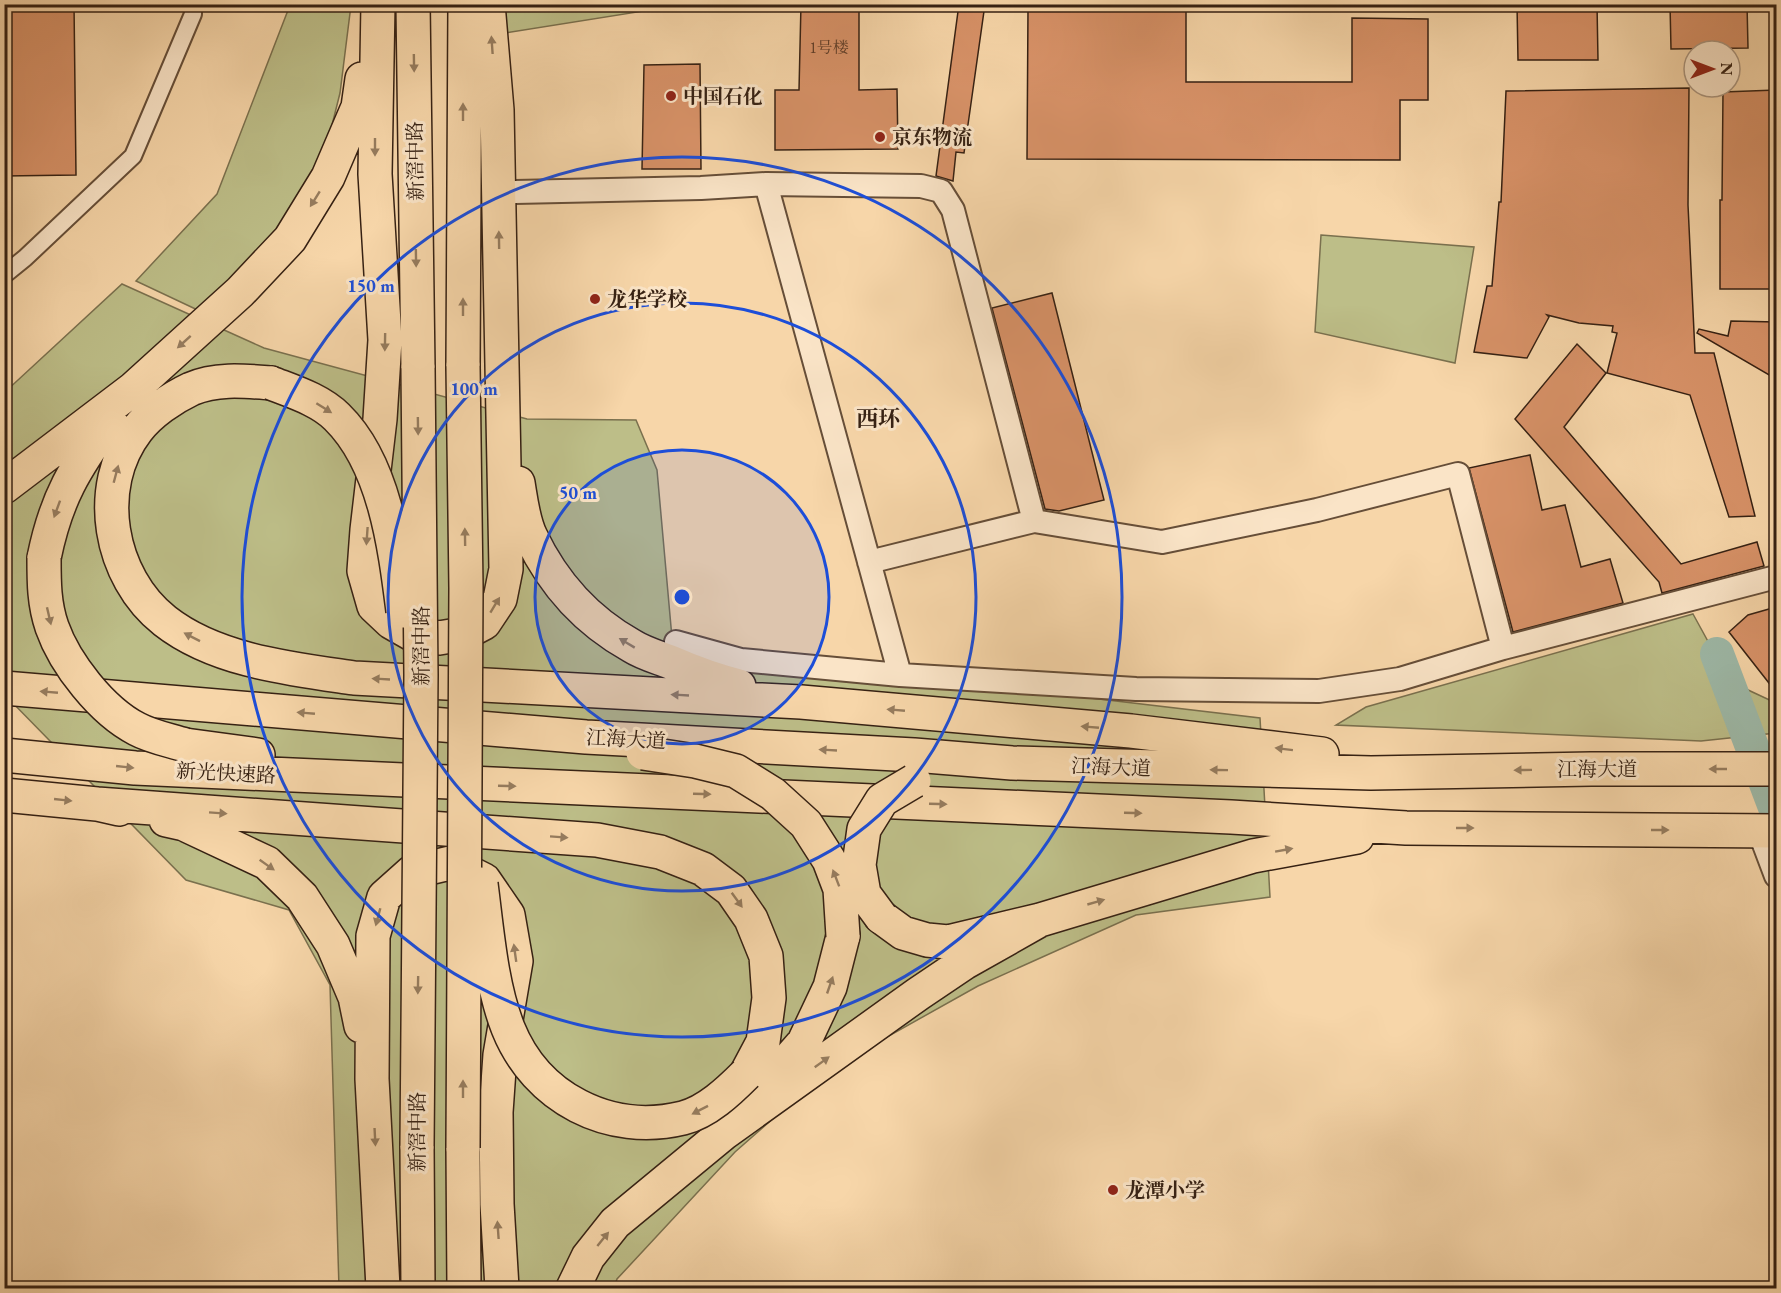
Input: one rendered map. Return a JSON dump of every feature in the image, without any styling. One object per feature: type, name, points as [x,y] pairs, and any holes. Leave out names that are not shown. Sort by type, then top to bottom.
[{"type":"highway","points":[[4,487],[133,389],[240,292],[290,239],[328,177],[358,107],[371,4]]},
{"type":"highway","points":[[378,4],[375,174],[385,340],[380,419],[364,571],[374,606],[391,622],[412,634],[439,638],[463,634],[484,623],[500,599],[506,569],[497,110],[488,4]]},
{"type":"highway","name":"新滘中路","points":[[413,4],[418,368],[434,732],[417,1146],[418,1288]]},
{"type":"highway","points":[[464,1288],[456,770],[466,588],[463,366],[465,4]]},
{"type":"highway","points":[[500,319],[508,410],[522,508],[530,536],[572,600],[598,624],[633,647],[710,679],[801,702]]},
{"type":"highway","points":[[434,732],[398,574],[388,520],[374,477],[357,440],[336,416],[306,397],[272,383],[231,380],[192,388],[160,408],[137,429],[121,456],[113,487],[111,524],[121,563],[139,595],[165,621],[190,637],[248,659],[291,669],[354,678],[801,702],[1131,731],[1467,771]]},
{"type":"highway","points":[[133,389],[93,444],[64,491],[56,511],[44,558],[44,593],[52,627],[66,658],[84,682],[115,714],[136,728],[152,736],[185,745],[456,770],[1406,828],[1768,831]]},
{"type":"highway","points":[[4,688],[644,753],[695,761],[736,771],[773,794],[806,824],[829,860],[840,889],[843,936],[830,987],[804,1042],[724,1133]]},
{"type":"highway","name":"江海大道","points":[[434,732],[586,737],[914,755],[1011,763],[1348,773],[1776,769]]},
{"type":"highway","name":"新光快速路","points":[[4,755],[135,768],[456,770]]},
{"type":"highway","points":[[1011,763],[955,770],[914,781],[882,800],[864,829],[859,865],[864,894],[881,917],[903,933],[927,940],[948,942],[1040,920],[1253,856],[1406,828]]},
{"type":"highway","points":[[4,795],[97,804],[597,840],[660,852],[703,869],[731,890],[751,919],[766,956],[769,998],[763,1042],[746,1074],[722,1099],[684,1118],[637,1122],[619,1121],[596,1115],[572,1102],[548,1086],[526,1062],[508,1028],[489,948],[456,770]]},
{"type":"highway","points":[[97,804],[184,824],[267,862],[302,897],[333,945],[355,997],[372,1079]]},
{"type":"highway","points":[[383,1288],[372,1079],[373,936],[384,897],[412,872],[450,863],[484,880],[508,915],[516,961],[500,1055],[496,1112],[497,1204],[502,1288]]},
{"type":"highway","points":[[573,1288],[588,1257],[615,1223],[724,1133],[946,975],[1040,920]]},
{"type":"street","points":[[4,275],[133,156],[193,14],[193,4]]},
{"type":"street","points":[[498,195],[515,192],[701,188],[766,184],[921,186],[941,191],[953,210],[1034,521]]},
{"type":"street","points":[[766,184],[900,675]]},
{"type":"street","points":[[869,562],[1034,521],[1162,542],[1317,510],[1458,474],[1503,648]]},
{"type":"street","points":[[676,642],[741,660],[900,675],[1136,689],[1319,691],[1400,679],[1503,648],[1776,577]]},
{"type":"street","points":[[1768,831],[1776,876]]},
{"type":"green space","points":[[648,4],[650,10],[499,34],[499,5]]},
{"type":"green space","points":[[290,5],[351,5],[340,93],[317,185],[204,313],[136,281],[217,194]]},
{"type":"green space","points":[[1321,235],[1474,247],[1455,363],[1315,332]]},
{"type":"green space","points":[[122,284],[264,348],[527,419],[636,420],[657,470],[673,649],[1260,718],[1270,897],[1136,915],[978,986],[828,1070],[735,1152],[617,1279],[614,1288],[339,1288],[330,985],[289,910],[186,880],[5,695],[5,392]]},
{"type":"green space","points":[[1693,614],[1721,665],[1746,689],[1776,703],[1776,733],[1701,741],[1336,725],[1366,707]]},
{"type":"building","points":[[4,4],[74,4],[76,175],[4,176]]},
{"type":"building","points":[[801,4],[859,4],[859,90],[897,89],[898,149],[775,150],[775,90],[799,90]]},
{"type":"building","points":[[959,4],[985,4],[964,153],[956,152],[953,181],[936,176]]},
{"type":"building","points":[[1517,4],[1597,4],[1598,60],[1518,60]]},
{"type":"building","points":[[1670,4],[1747,4],[1748,48],[1742,48],[1742,39],[1682,39],[1682,49],[1671,49]]},
{"type":"building","points":[[1028,9],[1186,10],[1186,82],[1352,82],[1352,18],[1428,19],[1428,100],[1400,100],[1400,160],[1027,159]]},
{"type":"building","points":[[700,64],[701,169],[642,169],[644,65]]},
{"type":"building","points":[[1682,88],[1682,99],[1689,99],[1688,205],[1695,353],[1714,353],[1755,516],[1729,517],[1690,395],[1607,373],[1617,333],[1612,332],[1613,326],[1579,323],[1547,315],[1549,317],[1527,358],[1474,352],[1487,286],[1492,286],[1499,202],[1501,202],[1506,91]]},
{"type":"building","points":[[1776,90],[1776,289],[1720,289],[1723,99],[1742,99],[1742,91]]},
{"type":"building","points":[[1052,293],[1104,500],[1059,511],[1045,509],[992,308]]},
{"type":"building","points":[[1731,321],[1776,322],[1776,379],[1697,333],[1699,329],[1728,336]]},
{"type":"building","points":[[1577,344],[1606,373],[1564,427],[1681,564],[1757,542],[1764,566],[1662,593],[1659,582],[1515,419]]},
{"type":"building","points":[[1530,455],[1542,510],[1565,505],[1581,567],[1610,559],[1623,603],[1513,632],[1469,468]]},
{"type":"building","points":[[1776,607],[1776,692],[1729,632],[1748,615]]},
{"type":"waterway","points":[[1717,654],[1776,810]]},
{"type":"place","name":"中国石化","points":[[671,96]]},
{"type":"place","name":"京东物流","points":[[880,137]]},
{"type":"place","name":"龙华学校","points":[[595,299]]},
{"type":"place","name":"龙潭小学","points":[[1113,1190]]},
{"type":"district","name":"西环","points":[[878,418]]}]
